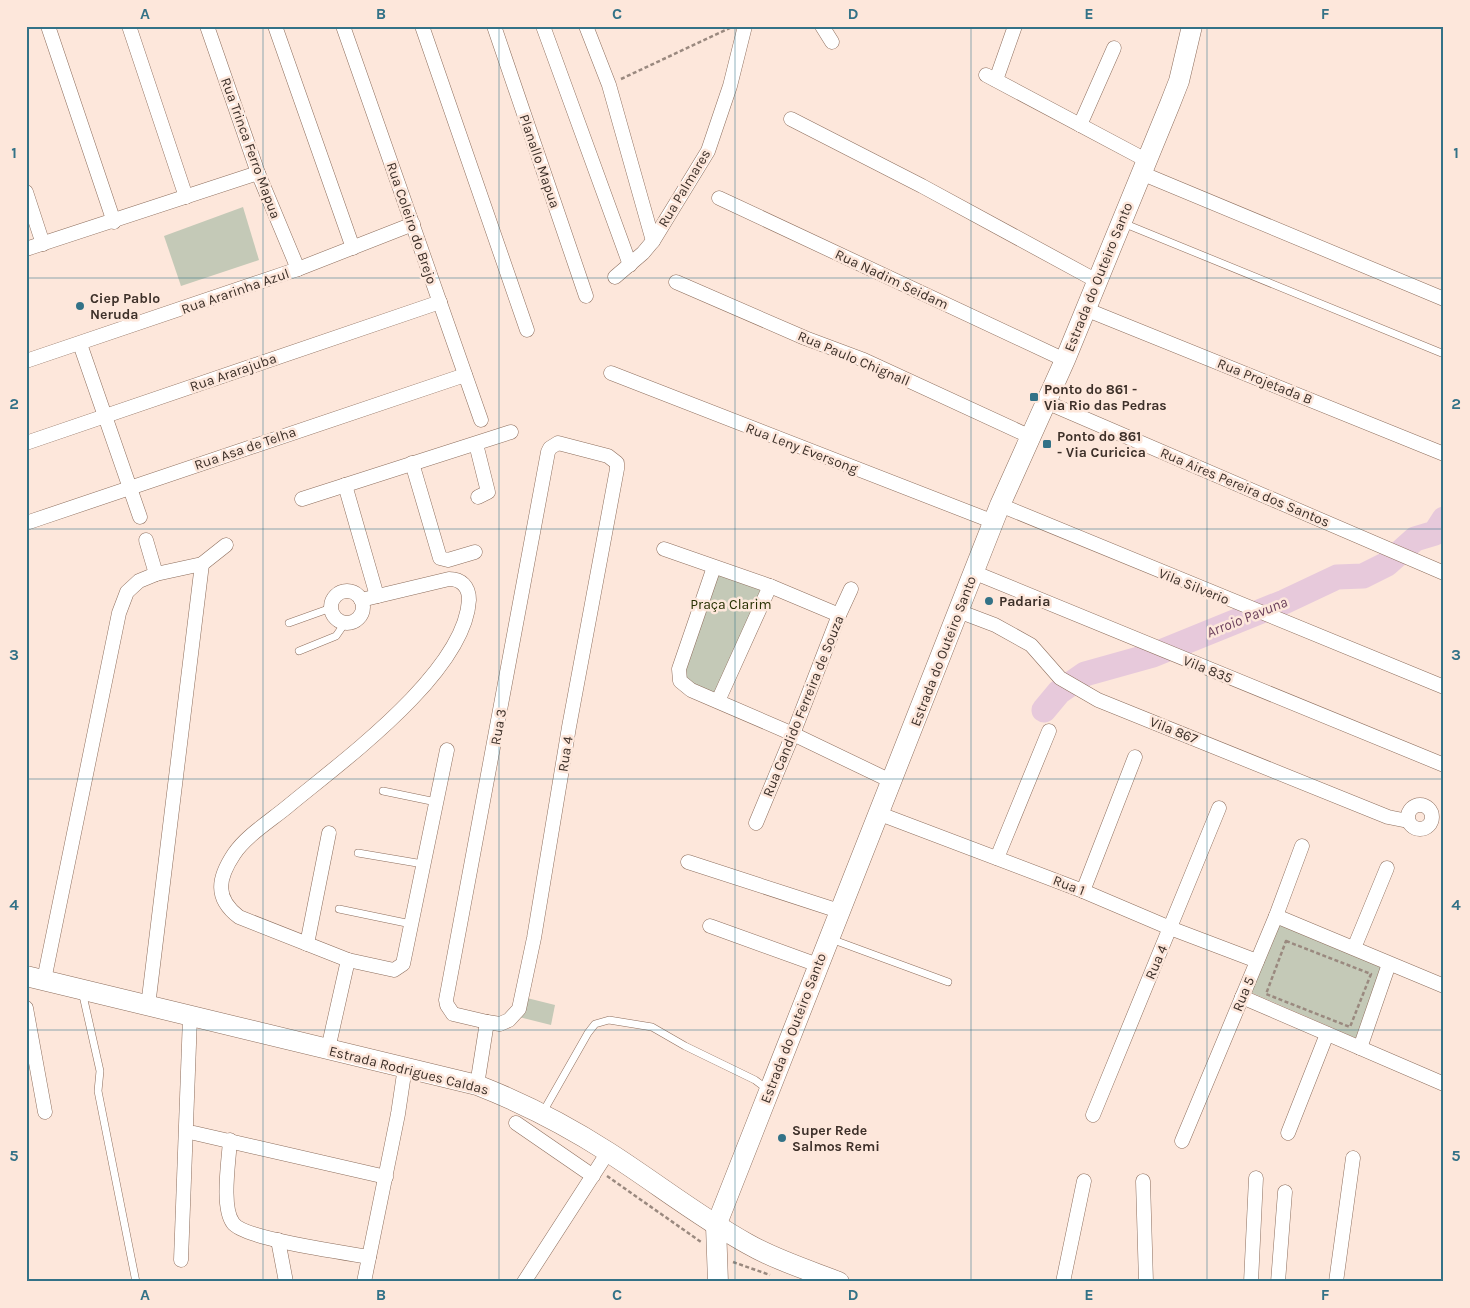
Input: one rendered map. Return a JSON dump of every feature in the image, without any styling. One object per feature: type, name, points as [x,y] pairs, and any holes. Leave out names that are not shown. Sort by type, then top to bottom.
[{"type":"street","points":[[48,26],[114,222]]},
{"type":"street","points":[[129,26],[186,197]]},
{"type":"street","name":"Rua Trinca Ferro Mapua","points":[[207,26],[258,173],[298,269]]},
{"type":"street","points":[[275,26],[353,248]]},
{"type":"street","name":"Rua Coleiro do Brejo","points":[[343,26],[480,420]]},
{"type":"street","points":[[422,26],[528,330]]},
{"type":"street","name":"Planallo Mapua","points":[[494,26],[586,296]]},
{"type":"street","points":[[543,26],[630,265]]},
{"type":"street","points":[[586,26],[608,84],[653,241]]},
{"type":"street","name":"Rua Palmares","points":[[615,277],[630,265],[653,241],[708,151],[730,86],[745,26]]},
{"type":"street","points":[[822,26],[832,42]]},
{"type":"street","points":[[1015,26],[991,78],[1080,125],[1143,166],[1444,299]]},
{"type":"street","name":"Estrada do Outeiro Santo","points":[[718,1282],[716,1226],[839,910],[880,814],[973,572],[1065,360],[1179,81],[1192,26]]},
{"type":"street","points":[[1080,125],[1114,48]]},
{"type":"street","points":[[791,119],[922,186],[1096,281]]},
{"type":"street","points":[[26,250],[258,173]]},
{"type":"street","points":[[26,192],[43,244]]},
{"type":"street","name":"Rua Nadim Seidam","points":[[719,198],[1065,360]]},
{"type":"street","name":"Rua Ararinha Azul","points":[[26,362],[298,269],[413,224]]},
{"type":"street","name":"Rua Paulo Chignall","points":[[676,282],[805,338],[864,360],[1031,438]]},
{"type":"street","name":"Rua Ararajuba","points":[[26,443],[440,302]]},
{"type":"street","name":"Rua Projetada B","points":[[1085,309],[1444,454]]},
{"type":"street","points":[[80,344],[140,517]]},
{"type":"street","name":"Rua Leny Eversong","points":[[610,373],[997,513]]},
{"type":"street","name":"Rua Asa de Telha","points":[[26,523],[465,374]]},
{"type":"street","name":"Rua Aires Pereira dos Santos","points":[[1046,402],[1444,573]]},
{"type":"street","points":[[302,499],[511,432]]},
{"type":"street","name":"Rua 4","points":[[493,1023],[508,1020],[518,1009],[534,938],[569,727],[616,474],[617,463],[613,458],[558,443]]},
{"type":"street","name":"Rua 3","points":[[493,1023],[453,1014],[446,1000],[548,452],[550,448],[558,443]]},
{"type":"street","points":[[476,444],[488,492],[478,497]]},
{"type":"street","points":[[412,463],[435,547],[440,558],[448,560],[475,552]]},
{"type":"street","points":[[345,485],[377,596]]},
{"type":"street","name":"Vila Silverio","points":[[997,513],[1246,607],[1444,687]]},
{"type":"street","points":[[146,540],[156,574]]},
{"type":"street","points":[[35,978],[119,613],[127,592],[139,581],[156,574],[202,564],[226,545]]},
{"type":"street","points":[[664,549],[770,586],[839,615]]},
{"type":"street","points":[[148,1006],[202,564]]},
{"type":"street","points":[[714,567],[679,669],[678,677],[683,685],[793,734],[892,782]]},
{"type":"street","name":"Vila 835","points":[[973,572],[1444,765]]},
{"type":"street","points":[[362,600],[449,579],[458,579],[464,584],[468,591],[469,600],[464,626],[456,644],[407,702],[348,758],[254,834],[235,853],[224,873],[221,891],[228,909],[239,917],[348,960],[380,969],[399,969],[403,964],[447,750]]},
{"type":"street","points":[[718,701],[770,586]]},
{"type":"street","name":"Rua Candido Ferreira de Souza","points":[[756,823],[839,615],[851,590]]},
{"type":"street","points":[[343,591],[354,592],[362,600],[363,606],[360,616],[351,622],[345,623],[335,618],[331,608],[334,597],[343,591]]},
{"type":"street","name":"Vila 867","points":[[958,611],[995,625],[1031,645],[1060,678],[1079,691],[1388,817],[1408,821]]},
{"type":"street","points":[[997,858],[1049,731]]},
{"type":"street","points":[[1083,890],[1135,757]]},
{"type":"street","name":"Rua 4","points":[[1093,1116],[1219,808]]},
{"type":"street","name":"Rua 1","points":[[880,814],[1083,890],[1170,928],[1257,961]]},
{"type":"street","points":[[307,944],[329,832]]},
{"type":"street","name":"Rua 5","points":[[1182,1141],[1276,916],[1302,846]]},
{"type":"street","points":[[688,862],[839,910]]},
{"type":"street","points":[[1354,948],[1387,868]]},
{"type":"street","points":[[1276,916],[1389,964],[1442,982]]},
{"type":"street","points":[[710,926],[818,964]]},
{"type":"street","points":[[328,1049],[348,960]]},
{"type":"street","points":[[1360,1048],[1389,964]]},
{"type":"street","name":"Estrada Rodrigues Caldas","points":[[35,978],[477,1085],[542,1112],[608,1152],[716,1226],[777,1258],[839,1282]]},
{"type":"street","points":[[1242,997],[1444,1084]]},
{"type":"street","points":[[26,1008],[45,1112]]},
{"type":"street","points":[[181,1260],[190,1017]]},
{"type":"street","points":[[477,1085],[493,1023]]},
{"type":"street","points":[[1288,1134],[1327,1034]]},
{"type":"street","points":[[364,1282],[386,1176],[405,1067]]},
{"type":"street","points":[[516,1124],[595,1172]]},
{"type":"street","points":[[194,1133],[386,1176]]},
{"type":"street","points":[[230,1140],[227,1197],[230,1216],[234,1224],[246,1231],[278,1240],[369,1257]]},
{"type":"street","points":[[524,1282],[608,1152]]},
{"type":"street","points":[[1336,1282],[1353,1158]]},
{"type":"street","points":[[1250,1282],[1256,1178]]},
{"type":"street","points":[[1063,1282],[1084,1181]]},
{"type":"street","points":[[1143,1181],[1146,1282]]},
{"type":"street","points":[[1278,1282],[1285,1192]]},
{"type":"street","points":[[278,1240],[286,1282]]},
{"type":"lane","points":[[1121,222],[1444,354]]},
{"type":"lane","points":[[289,622],[331,608]]},
{"type":"lane","points":[[299,651],[336,636],[345,623]]},
{"type":"lane","points":[[383,791],[436,802]]},
{"type":"lane","points":[[358,853],[423,864]]},
{"type":"lane","points":[[339,909],[411,924]]},
{"type":"lane","points":[[828,938],[948,982]]},
{"type":"lane","points":[[81,989],[100,1071],[98,1091],[136,1282]]},
{"type":"lane","points":[[542,1112],[588,1033],[595,1024],[610,1020],[652,1028],[755,1080],[769,1090]]},
{"type":"path","points":[[608,84],[732,26]]},
{"type":"path","points":[[1286,941],[1371,974],[1350,1027],[1266,994],[1286,941]]},
{"type":"path","points":[[595,1172],[728,1260],[772,1276]]},
{"type":"green space","points":[[243,207],[259,260],[181,286],[164,236]]},
{"type":"green space","name":"Praça Clarim","points":[[714,567],[770,586],[718,701],[678,673]]},
{"type":"green space","points":[[1278,922],[1381,967],[1356,1038],[1250,992]]},
{"type":"green space","points":[[523,997],[555,1005],[551,1025],[519,1017]]},
{"type":"waterway","name":"Arroio Pavuna","points":[[1044,710],[1059,692],[1085,674],[1153,655],[1284,602],[1337,577],[1363,576],[1387,564],[1415,539],[1435,533],[1444,519]]},
{"type":"place","name":"Ciep Pablo Neruda","points":[[80,306]]},
{"type":"place","name":"Ponto do 861 - Via Rio das Pedras","points":[[1034,397]]},
{"type":"place","name":"Ponto do 861 - Via Curicica","points":[[1047,444]]},
{"type":"place","name":"Padaria","points":[[989,601]]},
{"type":"place","name":"Super Rede Salmos Remi","points":[[782,1138]]}]
